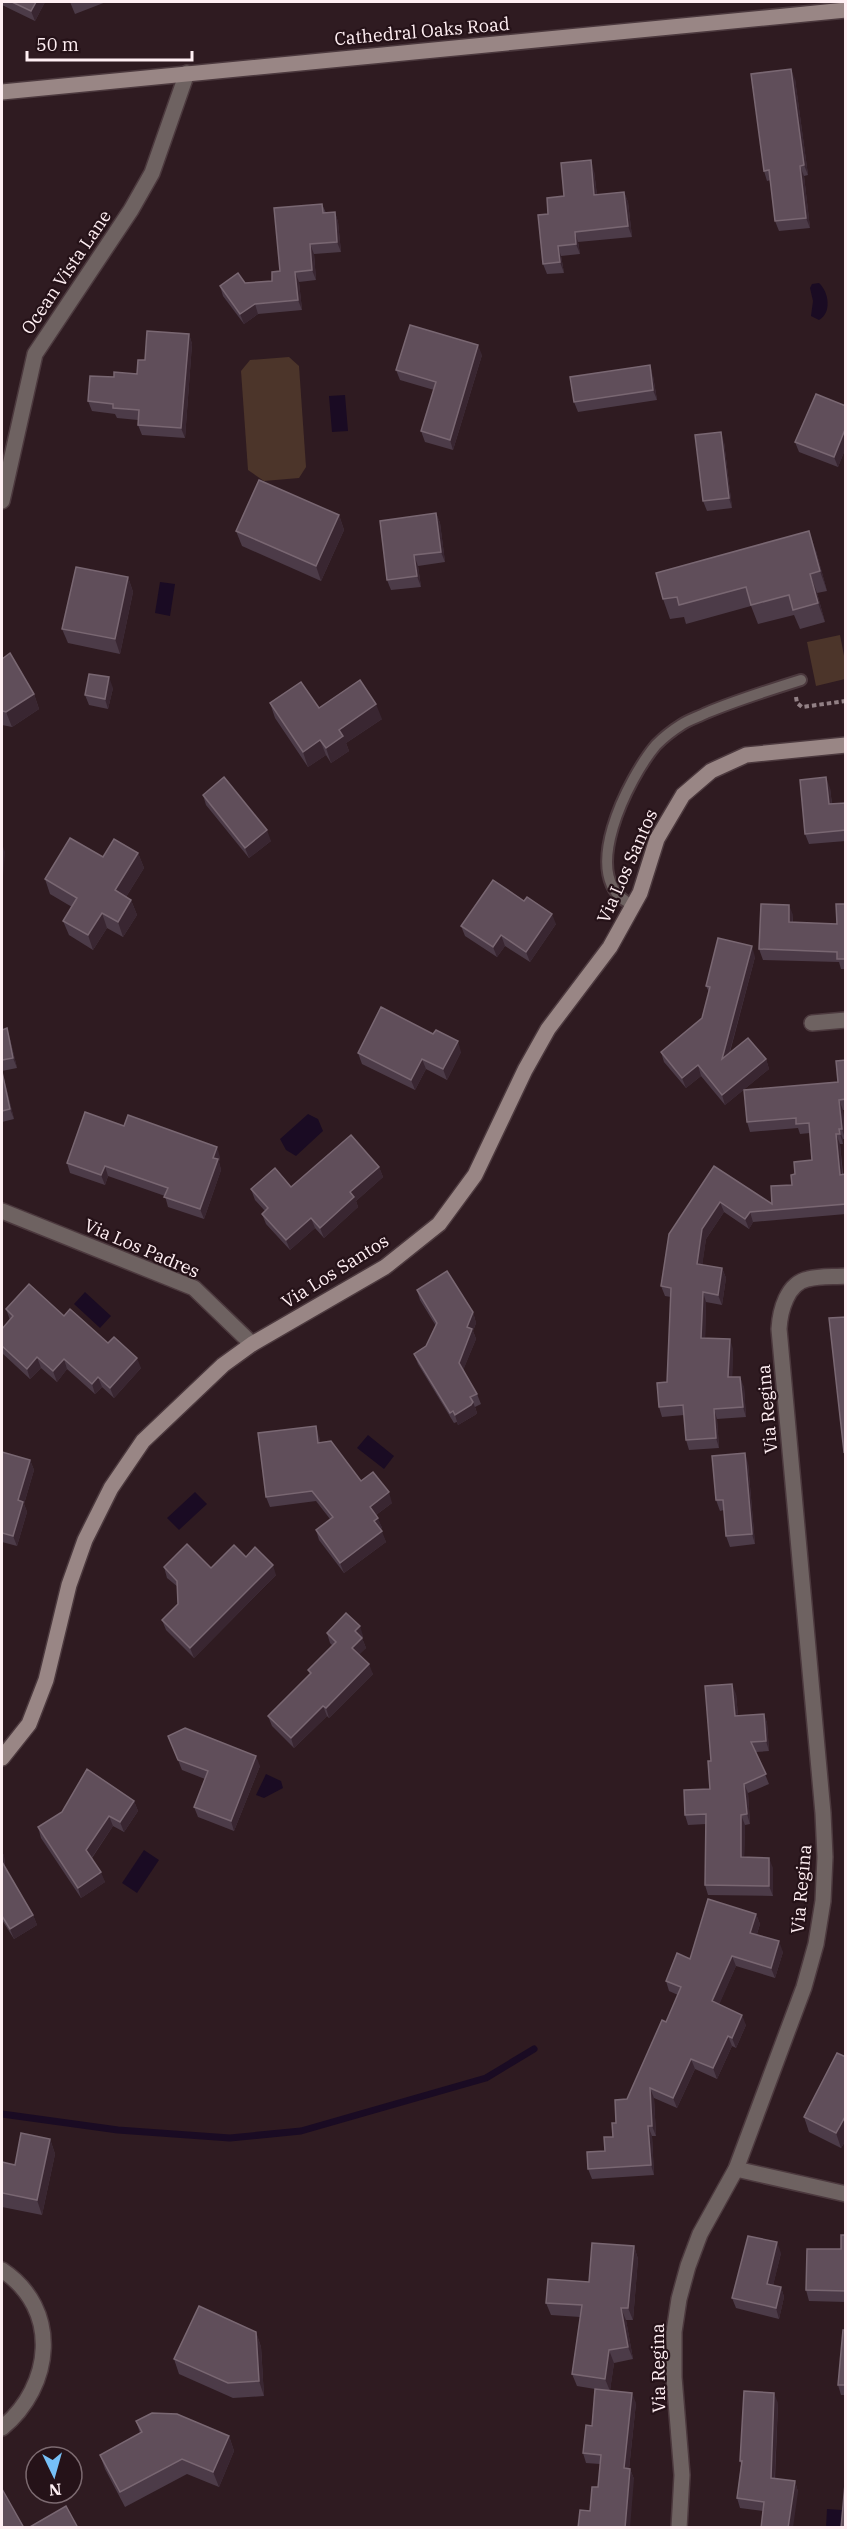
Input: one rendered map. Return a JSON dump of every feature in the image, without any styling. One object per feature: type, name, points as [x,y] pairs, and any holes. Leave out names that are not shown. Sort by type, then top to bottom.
[{"type":"street","name":"Cathedral Oaks Road","points":[[2,92],[846,10]]},
{"type":"street","name":"Ocean Vista Lane","points":[[2,501],[35,354],[132,210],[152,173],[187,73]]},
{"type":"street","name":"Via Los Santos","points":[[2,1758],[29,1724],[46,1680],[69,1585],[85,1540],[111,1488],[143,1441],[223,1365],[252,1344],[385,1267],[439,1224],[474,1175],[525,1070],[548,1029],[610,947],[640,893],[657,839],[683,795],[711,771],[746,755],[846,745]]},
{"type":"street","points":[[812,1023],[846,1020]]},
{"type":"street","name":"Via Los Padres","points":[[2,1211],[194,1288],[252,1344]]},
{"type":"street","name":"Via Regina","points":[[679,2528],[682,2475],[674,2377],[674,2332],[677,2310],[688,2266],[700,2234],[736,2169],[804,1987],[816,1944],[821,1911],[825,1857],[824,1813],[779,1329],[780,1313],[789,1293],[805,1279],[846,1276]]},
{"type":"street","points":[[736,2169],[846,2194]]},
{"type":"street","points":[[2,2270],[14,2278],[33,2302],[44,2334],[44,2354],[34,2387],[16,2416],[2,2428]]},
{"type":"lane","points":[[633,905],[623,901],[608,874],[607,850],[611,831],[629,785],[657,744],[682,724],[734,701],[801,680]]},
{"type":"path","points":[[795,694],[797,703],[802,707],[846,701]]},
{"type":"shaded area","points":[[819,283],[828,302],[826,313],[819,320],[811,316],[813,301],[810,288],[812,284]]},
{"type":"shaded area","points":[[289,357],[299,366],[306,467],[299,478],[264,481],[248,470],[241,371],[250,360]]},
{"type":"shaded area","points":[[345,395],[348,431],[332,432],[329,396]]},
{"type":"shaded area","points":[[160,582],[175,584],[170,616],[155,613]]},
{"type":"shaded area","points":[[840,635],[845,661],[845,679],[816,686],[807,642]]},
{"type":"shaded area","points":[[308,1114],[318,1119],[323,1131],[296,1156],[286,1150],[280,1139]]},
{"type":"shaded area","points":[[85,1292],[111,1316],[100,1328],[74,1304]]},
{"type":"shaded area","points":[[368,1435],[394,1456],[384,1469],[357,1448]]},
{"type":"shaded area","points":[[195,1492],[207,1504],[179,1530],[167,1518]]},
{"type":"shaded area","points":[[266,1774],[281,1781],[283,1788],[264,1798],[256,1795]]},
{"type":"shaded area","points":[[144,1850],[159,1860],[137,1893],[122,1883]]},
{"type":"shaded area","points":[[827,2509],[842,2510],[841,2527],[826,2528]]},
{"type":"building","points":[[12,2],[36,2],[31,11]]},
{"type":"building","points":[[791,69],[804,165],[800,166],[806,218],[775,221],[769,170],[764,171],[751,74]]},
{"type":"building","points":[[591,160],[594,195],[624,192],[628,226],[575,232],[576,244],[558,246],[560,262],[543,264],[538,215],[548,214],[547,198],[564,196],[561,163]]},
{"type":"building","points":[[322,204],[323,213],[335,212],[337,242],[310,244],[312,270],[295,272],[298,300],[255,304],[240,314],[220,286],[238,273],[245,283],[272,281],[272,272],[280,271],[274,208]]},
{"type":"building","points":[[410,325],[478,345],[450,440],[421,431],[436,382],[396,370]]},
{"type":"building","points":[[147,331],[189,334],[181,428],[138,425],[139,410],[113,408],[113,404],[88,401],[90,376],[114,377],[114,372],[137,374],[138,360],[145,360]]},
{"type":"building","points":[[650,365],[653,390],[574,402],[570,377]]},
{"type":"building","points":[[816,394],[846,406],[846,427],[834,457],[795,442]]},
{"type":"building","points":[[721,432],[729,498],[703,501],[695,435]]},
{"type":"building","points":[[259,480],[339,515],[316,566],[236,531]]},
{"type":"building","points":[[436,513],[441,552],[414,555],[417,576],[387,580],[380,521]]},
{"type":"building","points":[[809,531],[820,571],[810,574],[818,603],[793,610],[789,595],[751,605],[746,587],[679,605],[677,597],[663,599],[656,573]]},
{"type":"building","points":[[76,567],[128,577],[115,639],[62,629]]},
{"type":"building","points":[[10,653],[34,694],[6,712],[2,711],[2,659]]},
{"type":"building","points":[[89,674],[109,677],[105,699],[85,695]]},
{"type":"building","points":[[360,680],[376,704],[339,730],[343,736],[326,748],[320,740],[303,752],[270,703],[301,682],[319,708]]},
{"type":"building","points":[[224,777],[267,830],[245,848],[203,795]]},
{"type":"building","points":[[826,777],[829,804],[846,803],[846,830],[805,834],[800,780]]},
{"type":"building","points":[[70,838],[103,857],[114,839],[138,853],[115,890],[131,900],[118,922],[102,913],[88,935],[63,921],[77,898],[45,879]]},
{"type":"building","points":[[493,880],[524,901],[527,897],[552,914],[526,952],[501,935],[493,947],[461,926]]},
{"type":"building","points":[[761,904],[789,905],[789,922],[837,924],[836,904],[846,904],[846,959],[837,959],[837,952],[759,949]]},
{"type":"building","points":[[718,938],[752,946],[722,1059],[748,1038],[766,1059],[722,1095],[698,1065],[682,1078],[661,1052],[702,1018],[710,987],[706,986]]},
{"type":"building","points":[[381,1007],[433,1034],[436,1030],[458,1041],[443,1069],[422,1059],[411,1080],[358,1053]]},
{"type":"building","points":[[7,1028],[13,1058],[2,1060],[2,1030]]},
{"type":"building","points":[[846,1060],[846,1099],[839,1100],[842,1129],[839,1129],[840,1134],[836,1134],[840,1175],[846,1174],[846,1204],[750,1212],[745,1219],[720,1202],[702,1229],[697,1264],[722,1268],[718,1295],[703,1292],[701,1338],[730,1339],[728,1377],[740,1377],[743,1407],[714,1409],[716,1438],[686,1440],[683,1405],[659,1407],[657,1383],[667,1382],[671,1288],[661,1286],[669,1234],[714,1166],[772,1204],[771,1186],[792,1185],[791,1175],[795,1174],[794,1162],[812,1160],[809,1123],[796,1124],[796,1118],[747,1122],[744,1090],[838,1082],[836,1061]]},
{"type":"building","points":[[2,1072],[10,1109],[2,1111]]},
{"type":"building","points":[[85,1112],[124,1126],[128,1115],[217,1147],[213,1158],[218,1159],[200,1209],[164,1197],[168,1188],[105,1166],[101,1175],[67,1163]]},
{"type":"building","points":[[351,1135],[379,1167],[350,1192],[354,1197],[320,1228],[311,1218],[286,1240],[262,1214],[268,1208],[251,1189],[275,1168],[291,1187]]},
{"type":"building","points":[[447,1271],[473,1312],[467,1327],[472,1329],[459,1363],[477,1394],[470,1397],[473,1402],[471,1405],[455,1415],[453,1411],[450,1413],[414,1354],[426,1346],[437,1323],[417,1290]]},
{"type":"building","points":[[29,1284],[64,1316],[70,1309],[108,1343],[114,1337],[137,1358],[110,1388],[98,1377],[92,1384],[64,1359],[53,1371],[37,1357],[27,1369],[2,1346],[2,1329],[13,1316],[6,1309]]},
{"type":"building","points":[[846,1317],[846,1451],[844,1452],[829,1318]]},
{"type":"building","points":[[316,1426],[318,1443],[331,1441],[361,1481],[373,1472],[389,1492],[370,1507],[378,1518],[374,1521],[382,1531],[340,1563],[316,1530],[333,1517],[312,1491],[266,1497],[258,1433]]},
{"type":"building","points":[[2,1452],[30,1460],[18,1500],[23,1502],[13,1536],[2,1533]]},
{"type":"building","points":[[745,1453],[752,1534],[726,1536],[723,1500],[716,1500],[712,1456]]},
{"type":"building","points":[[187,1544],[211,1568],[234,1545],[246,1557],[255,1547],[273,1565],[190,1648],[162,1620],[178,1604],[177,1581],[164,1567]]},
{"type":"building","points":[[346,1613],[360,1626],[355,1631],[362,1638],[352,1648],[369,1664],[326,1708],[323,1706],[291,1738],[268,1716],[311,1673],[308,1670],[336,1642],[327,1633]]},
{"type":"building","points":[[732,1684],[735,1716],[764,1714],[766,1741],[751,1742],[766,1774],[744,1784],[747,1814],[741,1815],[741,1857],[769,1858],[769,1886],[705,1885],[706,1814],[685,1815],[684,1790],[710,1789],[708,1761],[711,1761],[705,1686]]},
{"type":"building","points":[[185,1728],[256,1756],[231,1821],[194,1807],[208,1771],[178,1760],[168,1736]]},
{"type":"building","points":[[87,1769],[134,1801],[120,1822],[109,1816],[86,1850],[101,1872],[78,1888],[38,1827],[62,1812]]},
{"type":"building","points":[[2,1862],[33,1915],[10,1929],[2,1916]]},
{"type":"building","points":[[708,1899],[756,1914],[750,1933],[779,1941],[771,1968],[732,1956],[712,2001],[742,2015],[732,2038],[728,2036],[713,2068],[691,2059],[673,2098],[650,2088],[652,2126],[648,2126],[651,2165],[588,2169],[587,2152],[605,2151],[604,2137],[613,2137],[612,2123],[616,2123],[615,2100],[627,2099],[662,2020],[666,2022],[681,1987],[666,1981],[677,1953],[690,1959]]},
{"type":"building","points":[[837,2053],[846,2057],[846,2115],[836,2133],[804,2117]]},
{"type":"building","points":[[21,2133],[50,2139],[37,2200],[2,2193],[2,2162],[15,2165]]},
{"type":"building","points":[[841,2235],[846,2235],[846,2291],[806,2290],[807,2249],[841,2249]]},
{"type":"building","points":[[748,2236],[777,2242],[767,2284],[781,2287],[776,2308],[732,2298]]},
{"type":"building","points":[[592,2243],[634,2246],[628,2308],[621,2308],[628,2347],[609,2350],[605,2379],[572,2374],[582,2305],[546,2303],[548,2279],[589,2282]]},
{"type":"building","points":[[199,2306],[256,2332],[259,2381],[228,2383],[174,2359]]},
{"type":"building","points":[[843,2330],[846,2330],[846,2385],[838,2385]]},
{"type":"building","points":[[595,2389],[632,2393],[624,2468],[630,2469],[625,2528],[578,2528],[580,2510],[590,2511],[592,2487],[598,2487],[601,2455],[583,2453],[586,2425],[592,2426]]},
{"type":"building","points":[[744,2391],[774,2393],[771,2478],[795,2481],[788,2528],[761,2528],[764,2502],[737,2498],[742,2461],[740,2461]]},
{"type":"building","points":[[152,2413],[177,2414],[229,2436],[213,2472],[182,2459],[120,2492],[100,2455],[142,2432],[136,2421]]},
{"type":"building","points":[[846,2473],[846,2528],[841,2528]]},
{"type":"building","points":[[2,2489],[24,2528],[2,2528]]},
{"type":"building","points":[[66,2506],[78,2528],[28,2528]]},
{"type":"waterway","points":[[2,2114],[118,2130],[230,2138],[301,2131],[486,2078],[534,2049]]}]
